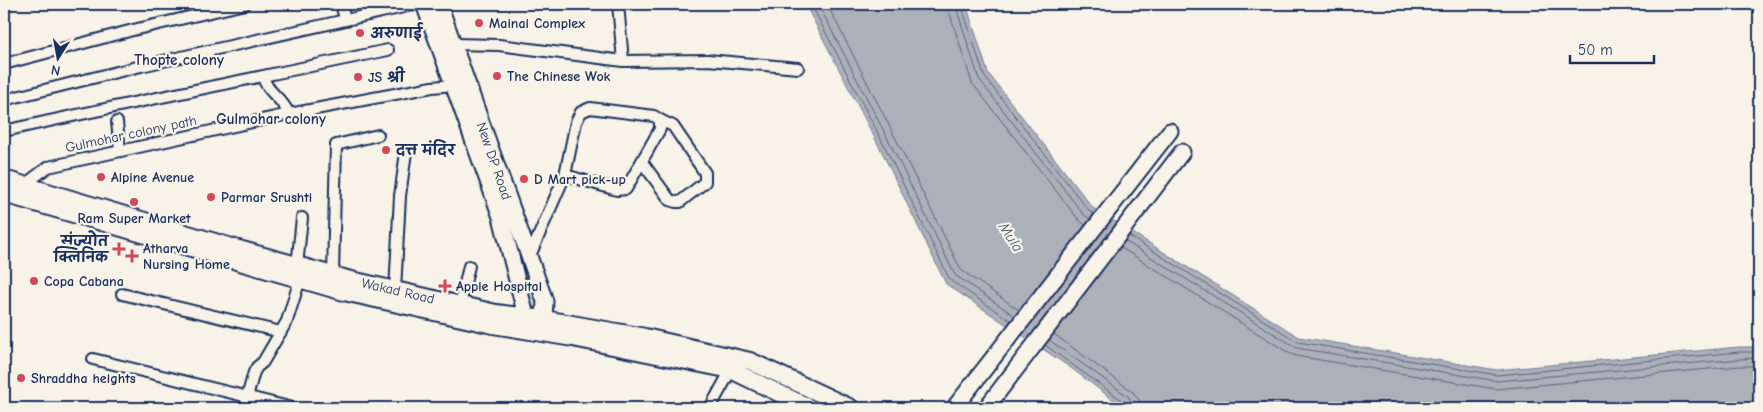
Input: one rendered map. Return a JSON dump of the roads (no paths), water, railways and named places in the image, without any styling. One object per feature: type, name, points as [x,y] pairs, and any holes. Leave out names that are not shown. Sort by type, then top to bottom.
[{"type":"main road","name":"New DP Road","points":[[424,4],[501,216],[535,324]]},
{"type":"main road","name":"New DP Road","points":[[438,4],[528,259],[545,301],[535,324]]},
{"type":"main road","points":[[954,408],[1170,131]]},
{"type":"main road","points":[[986,408],[1182,152]]},
{"type":"main road","name":"Wakad Road","points":[[4,179],[426,312],[493,326],[535,324],[644,337],[750,360],[851,408]]},
{"type":"main road","name":"Wakad Road","points":[[4,194],[300,271],[333,275],[731,370],[810,408]]},
{"type":"street","points":[[4,64],[134,30],[245,4]]},
{"type":"street","points":[[341,4],[345,19]]},
{"type":"street","points":[[4,100],[345,19],[417,4]]},
{"type":"street","points":[[618,4],[623,61]]},
{"type":"street","points":[[453,44],[499,45],[623,61],[708,60],[798,68]]},
{"type":"street","points":[[4,131],[388,50]]},
{"type":"street","points":[[263,77],[266,86],[281,100],[289,114]]},
{"type":"street","name":"Gulmohar colony path","points":[[28,186],[32,179],[48,167],[289,114],[432,87],[454,85]]},
{"type":"street","points":[[528,259],[565,175],[576,122],[581,112],[590,108],[654,116],[673,126],[704,170],[705,182],[680,202],[676,202],[670,200],[642,162]]},
{"type":"street","points":[[565,175],[617,190],[626,189],[660,129],[660,120]]},
{"type":"street","points":[[117,122],[120,150]]},
{"type":"street","points":[[333,275],[336,145],[378,135]]},
{"type":"street","points":[[395,291],[400,196],[406,152]]},
{"type":"street","points":[[244,408],[257,367],[263,362],[287,321],[300,271],[302,218]]},
{"type":"street","points":[[460,305],[469,266]]},
{"type":"street","points":[[122,294],[281,332]]},
{"type":"street","points":[[93,359],[293,408]]},
{"type":"street","points":[[710,408],[731,370]]},
{"type":"water","name":"Mula","points":[[805,4],[966,4],[988,73],[1093,208],[1299,337],[1497,370],[1739,347],[1759,347],[1759,408],[1124,408],[1071,368],[946,284],[881,150]]},
{"type":"place","name":"Mainai Complex","points":[[479,23]]},
{"type":"place","name":"अरुणाई","points":[[360,33]]},
{"type":"place","name":"The Chinese Wok","points":[[497,76]]},
{"type":"place","name":"JS श्री","points":[[358,77]]},
{"type":"place","name":"दत्त मंदिर","points":[[386,150]]},
{"type":"place","name":"Alpine Avenue","points":[[101,177]]},
{"type":"place","name":"D Mart pick-up","points":[[524,179]]},
{"type":"place","name":"Parmar Srushti","points":[[211,197]]},
{"type":"place","name":"Ram Super Market","points":[[134,202]]},
{"type":"place","name":"संज्योत क्लिनिक","points":[[119,249]]},
{"type":"place","name":"Atharva Nursing Home","points":[[132,256]]},
{"type":"place","name":"Copa Cabana","points":[[34,281]]},
{"type":"place","name":"Apple Hospital","points":[[445,286]]},
{"type":"place","name":"Shraddha heights","points":[[21,378]]},
{"type":"district","name":"Thopte colony","points":[[179,60]]},
{"type":"district","name":"Gulmohar colony","points":[[271,119]]}]
